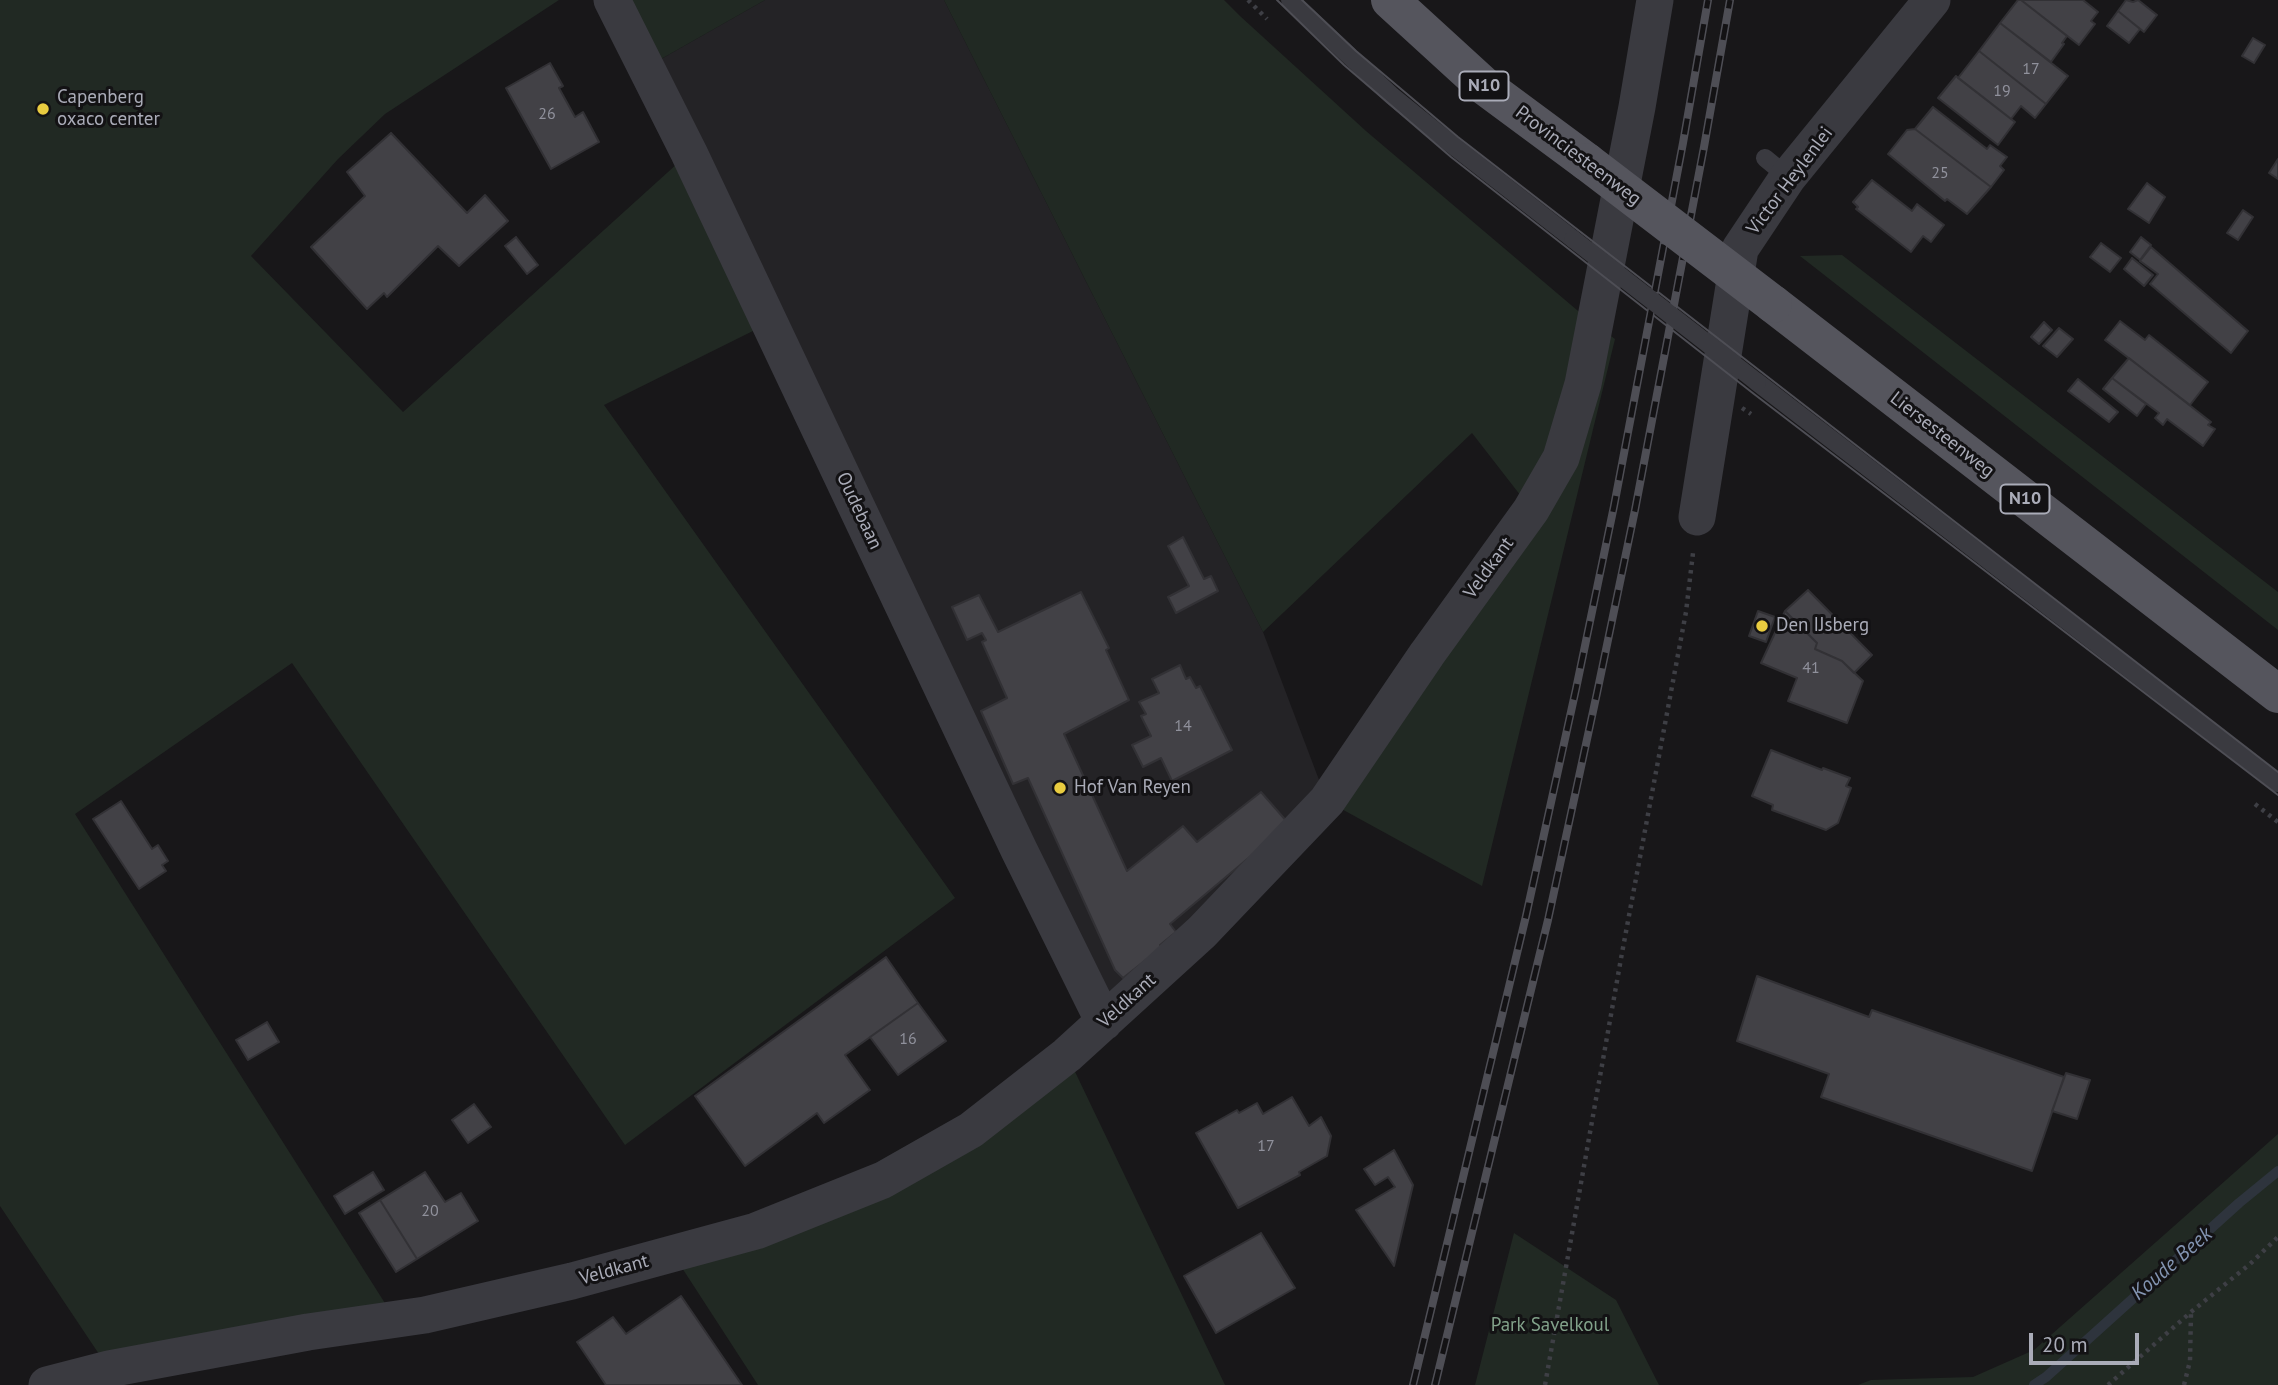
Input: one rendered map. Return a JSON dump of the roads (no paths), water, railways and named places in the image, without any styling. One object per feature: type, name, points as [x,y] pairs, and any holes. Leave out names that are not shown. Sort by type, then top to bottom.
[{"type":"main road","name":"Provinciesteenweg","points":[[1390,0],[1483,86],[1773,304]]},
{"type":"main road","name":"Liersesteenweg","points":[[1773,304],[2278,694]]},
{"type":"street","name":"Oudebaan","points":[[612,0],[689,153],[1019,850],[1104,1022]]},
{"type":"street","name":"Veldkant","points":[[47,1385],[136,1364],[308,1332],[425,1315],[572,1281],[756,1231],[883,1180],[971,1130],[1067,1055],[1202,932],[1326,800],[1531,510],[1561,458],[1583,384],[1655,0]]},
{"type":"street","name":"Victor Heylenlei","points":[[1697,517],[1740,248],[1777,168],[1932,0]]},
{"type":"lane","points":[[1290,0],[1392,96],[1455,147],[2278,783]]},
{"type":"waterway","name":"Koude Beek","points":[[2034,1385],[2278,1171]]},
{"type":"tram line","points":[[1277,0],[1344,65],[1451,157],[1754,394],[2278,795]]},
{"type":"tram line","points":[[1302,0],[1356,51],[1458,137],[2278,772]]},
{"type":"railway","points":[[1413,1385],[1526,916],[1576,689],[1614,506],[1708,0]]},
{"type":"railway","points":[[1435,1385],[1548,920],[1597,693],[1635,510],[1730,0]]},
{"type":"place","name":"Capenberg oxaco center","points":[[43,109]]},
{"type":"place","name":"Den IJsberg","points":[[1762,626]]},
{"type":"place","name":"Hof Van Reyen","points":[[1060,788]]},
{"type":"park label","name":"Park Savelkoul","points":[[1550,1326]]}]
